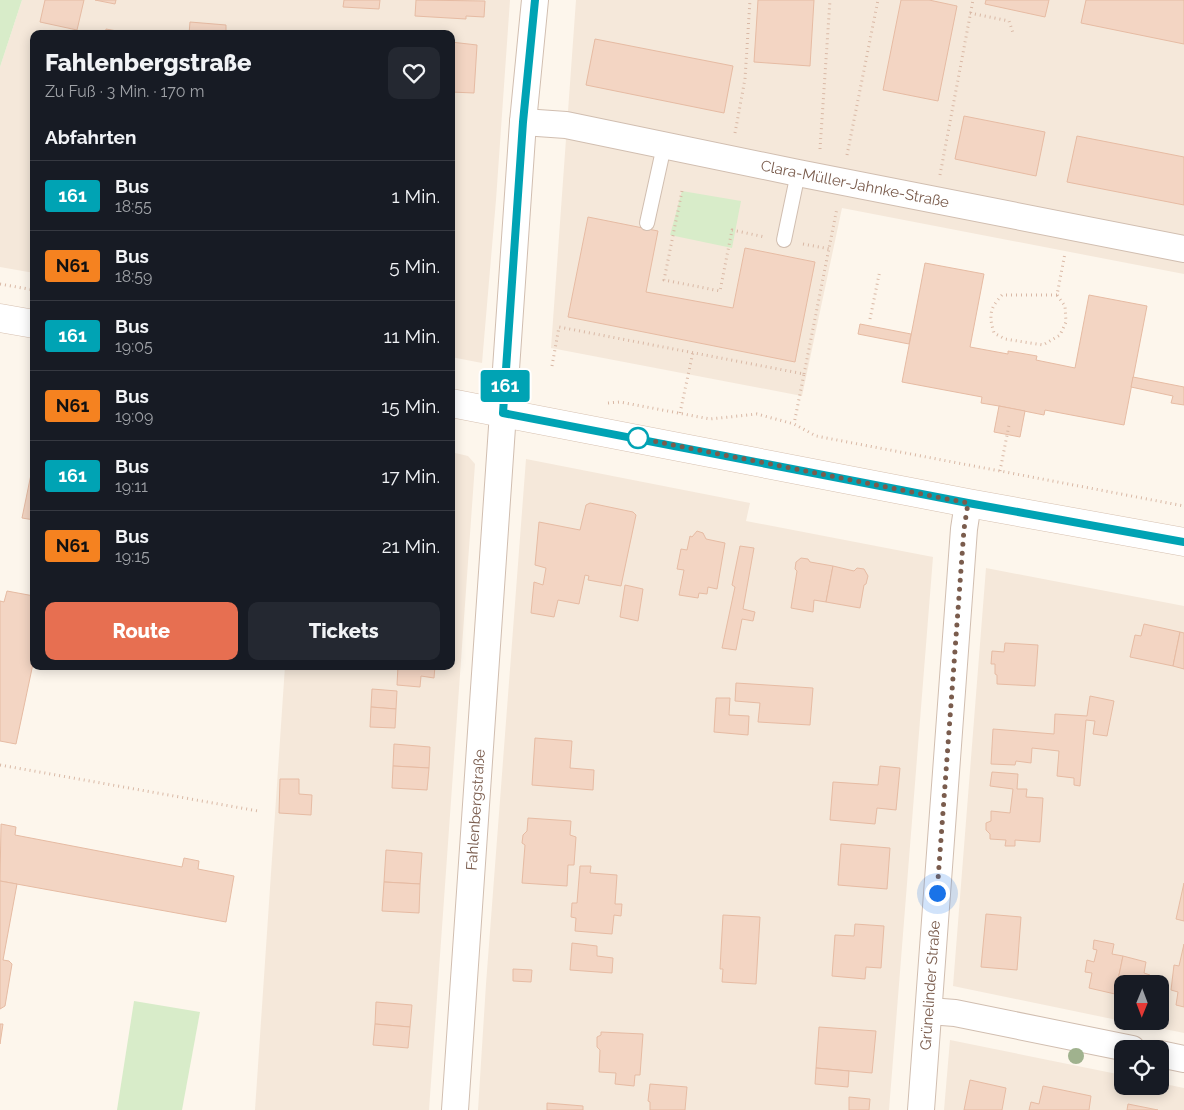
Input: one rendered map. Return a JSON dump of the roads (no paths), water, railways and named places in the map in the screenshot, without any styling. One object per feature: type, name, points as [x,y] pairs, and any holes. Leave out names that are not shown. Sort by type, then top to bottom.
[{"type":"main road","points":[[0,318],[30,323]]},
{"type":"main road","points":[[455,404],[968,503],[1184,542]]},
{"type":"street","name":"Fahlenbergstraße","points":[[455,1110],[523,122],[535,0]]},
{"type":"street","name":"Clara-Müller-Jahnke-Straße","points":[[523,122],[566,125],[819,178],[1184,249]]},
{"type":"street","name":"Grünelinder Straße","points":[[921,1110],[963,535],[968,503]]},
{"type":"street","points":[[928,1011],[955,1012],[1114,1045]]},
{"type":"street","points":[[1169,1056],[1184,1059]]},
{"type":"lane","points":[[647,224],[664,146]]},
{"type":"lane","points":[[784,240],[819,178]]}]
